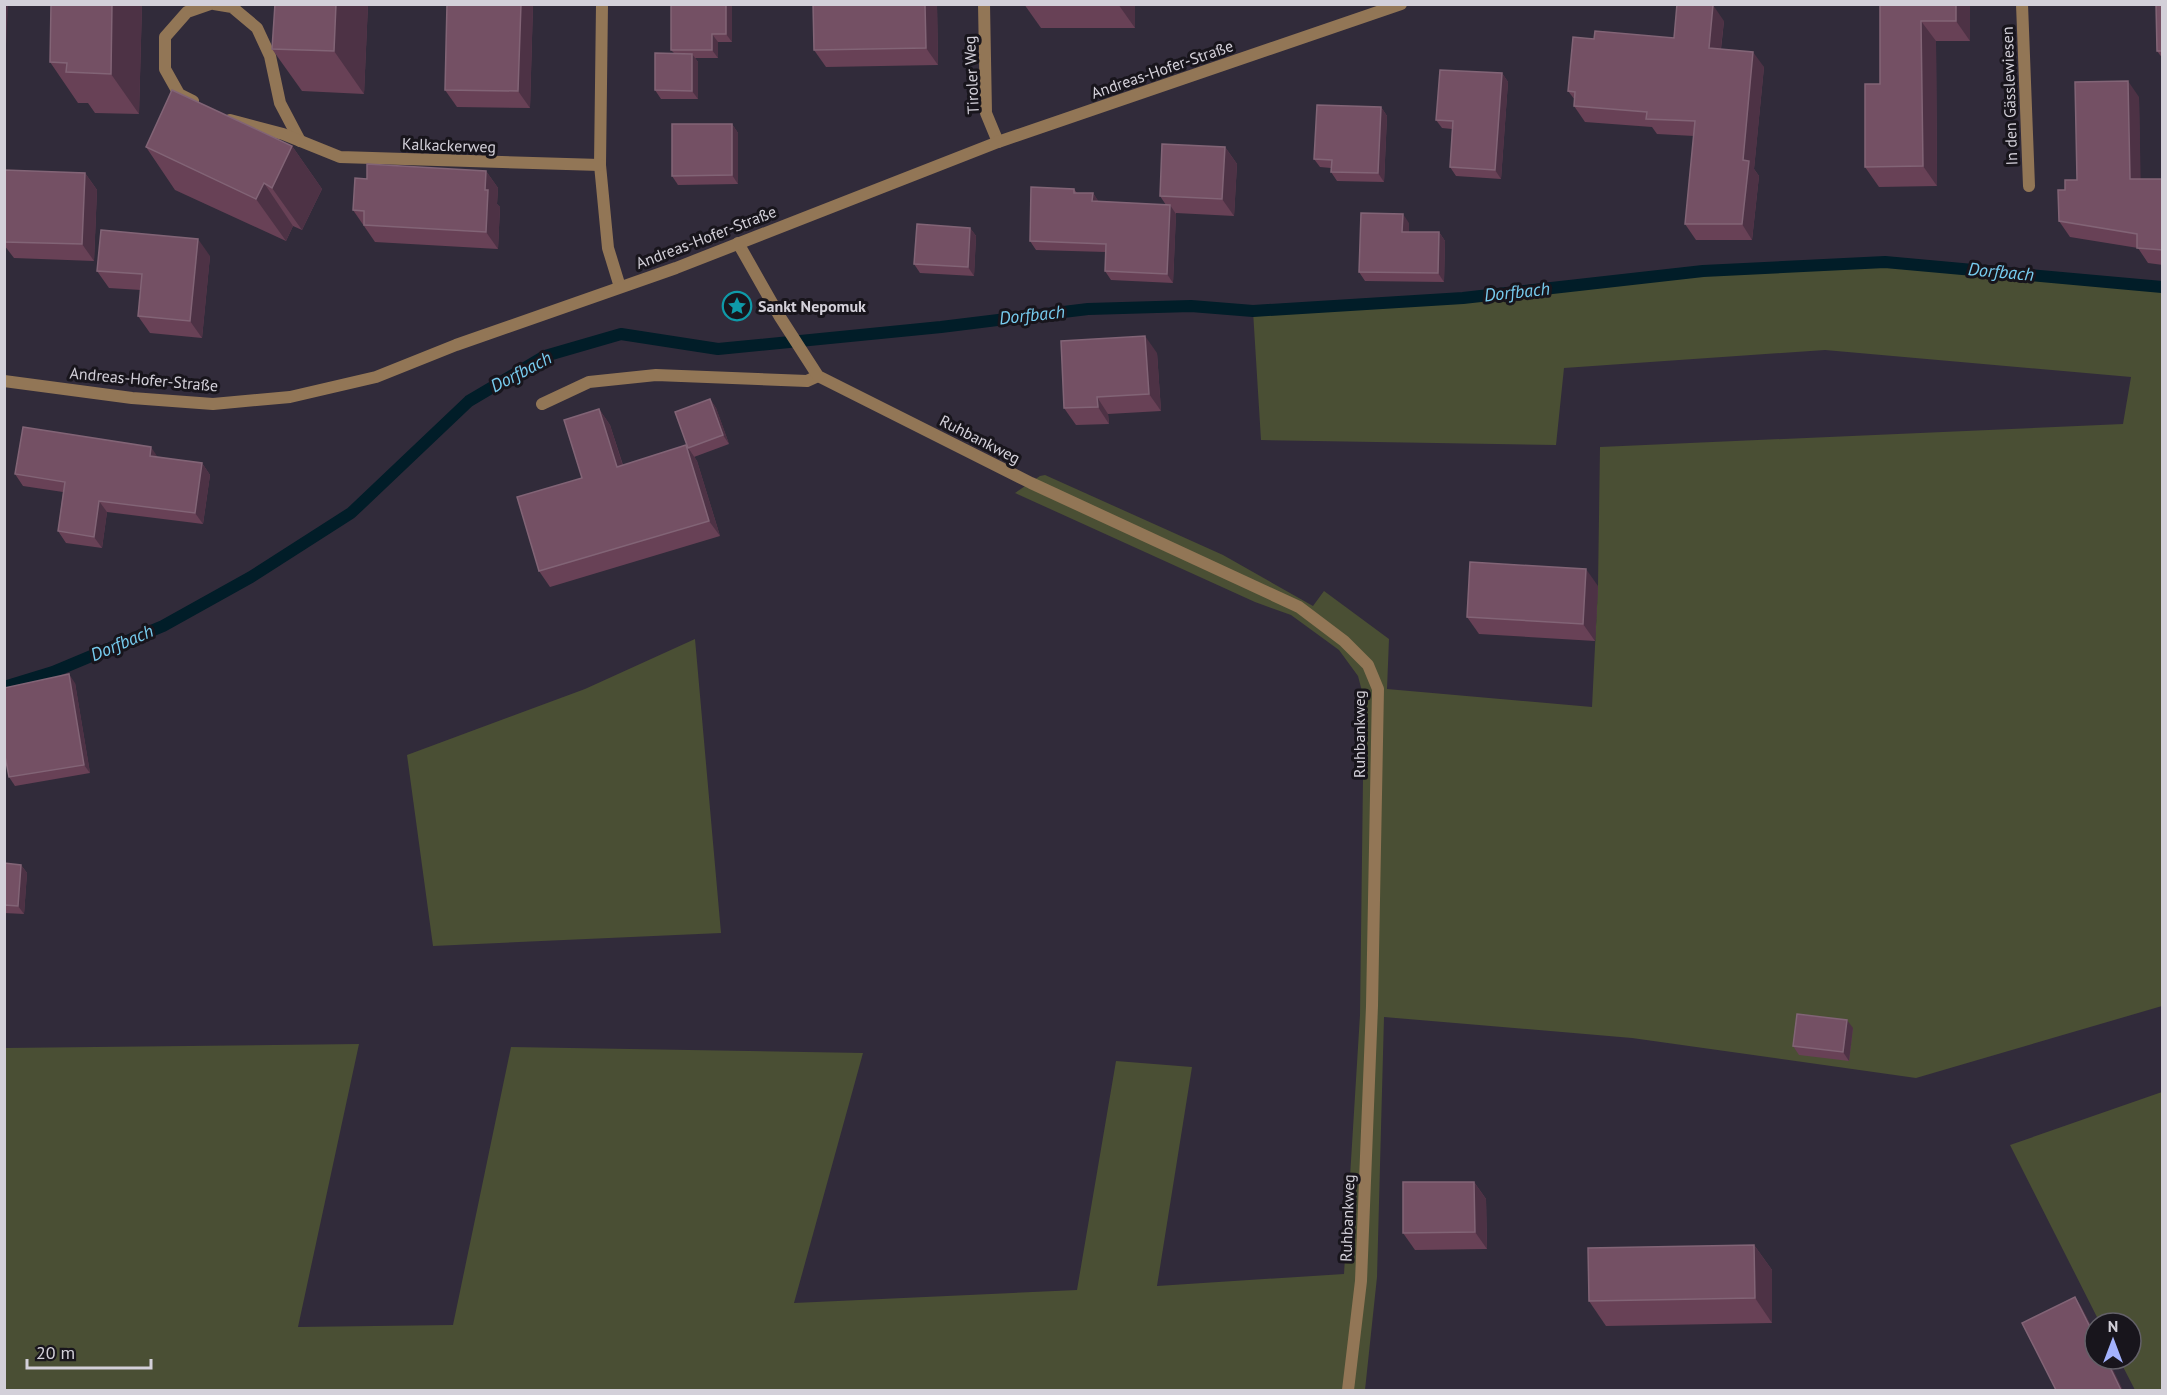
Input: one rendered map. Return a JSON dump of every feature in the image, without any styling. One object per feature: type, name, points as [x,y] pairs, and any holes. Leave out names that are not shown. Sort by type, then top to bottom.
[{"type":"street","name":"Kalkackerweg","points":[[300,141],[280,103],[270,56],[257,28],[232,7],[212,4],[187,12],[165,37],[165,69],[179,94],[228,120],[283,134],[300,141],[340,157],[600,165]]},
{"type":"street","points":[[602,4],[600,165],[608,248],[620,287]]},
{"type":"street","name":"Tiroler Weg","points":[[984,4],[986,112],[998,142]]},
{"type":"street","name":"Andreas-Hofer-Straße","points":[[4,381],[132,398],[213,404],[290,398],[376,377],[456,345],[676,268],[998,142],[1401,4]]},
{"type":"street","name":"In den Gässlewiesen","points":[[2022,4],[2029,186]]},
{"type":"street","name":"Ruhbankweg","points":[[738,243],[780,317],[818,376],[1031,483],[1299,607],[1344,641],[1368,665],[1378,689],[1372,1006],[1361,1281],[1348,1390]]},
{"type":"street","points":[[542,404],[589,382],[656,375],[807,381],[818,376]]},
{"type":"green space","points":[[1885,262],[2162,287],[2162,1006],[1916,1078],[1632,1038],[1384,1017],[1377,1277],[1365,1390],[5,1390],[4,1048],[359,1044],[298,1327],[453,1325],[511,1047],[863,1053],[794,1303],[1077,1290],[1116,1061],[1192,1067],[1157,1286],[1344,1274],[1360,1015],[1364,699],[1358,676],[1339,650],[1291,615],[1255,602],[1015,493],[1045,475],[1223,555],[1313,606],[1324,591],[1389,639],[1387,689],[1592,707],[1598,586],[1600,447],[2123,424],[2131,377],[1825,350],[1564,368],[1556,445],[1261,440],[1253,311],[1463,298],[1703,271]]},
{"type":"green space","points":[[695,639],[721,933],[433,946],[407,755],[585,689]]},
{"type":"green space","points":[[2162,1092],[2162,1390],[2135,1390],[2125,1371],[2143,1371],[2143,1311],[2094,1311],[2010,1145]]},
{"type":"building","points":[[51,4],[112,4],[111,74],[66,72],[67,63],[50,62]]},
{"type":"building","points":[[275,4],[336,4],[334,51],[272,49]]},
{"type":"building","points":[[447,4],[521,4],[518,91],[445,90]]},
{"type":"building","points":[[671,4],[726,4],[726,34],[712,34],[712,50],[671,50]]},
{"type":"building","points":[[813,4],[925,4],[926,48],[814,50]]},
{"type":"building","points":[[1677,4],[1713,5],[1709,48],[1753,52],[1743,160],[1749,161],[1742,224],[1685,224],[1695,121],[1646,119],[1647,112],[1574,106],[1575,92],[1568,91],[1573,37],[1594,39],[1595,31],[1674,38]]},
{"type":"building","points":[[1880,4],[1956,4],[1956,21],[1921,21],[1923,166],[1865,167],[1865,84],[1880,84]]},
{"type":"building","points":[[2156,4],[2163,4],[2163,51],[2157,51]]},
{"type":"building","points":[[655,53],[692,54],[692,91],[655,90]]},
{"type":"building","points":[[1440,70],[1502,73],[1495,170],[1450,167],[1453,121],[1436,120]]},
{"type":"building","points":[[2128,81],[2130,179],[2163,179],[2163,250],[2137,248],[2137,234],[2059,221],[2058,190],[2065,190],[2065,180],[2077,180],[2075,82]]},
{"type":"building","points":[[172,90],[292,146],[272,188],[264,183],[256,199],[146,147]]},
{"type":"building","points":[[1317,105],[1381,107],[1378,173],[1331,172],[1332,160],[1314,159]]},
{"type":"building","points":[[672,124],[732,124],[732,175],[672,176]]},
{"type":"building","points":[[1162,144],[1225,147],[1222,199],[1160,196]]},
{"type":"building","points":[[367,164],[486,171],[485,190],[488,190],[486,232],[364,225],[364,211],[353,210],[355,178],[367,179]]},
{"type":"building","points":[[4,170],[85,173],[82,244],[4,242]]},
{"type":"building","points":[[1031,187],[1074,189],[1074,193],[1093,193],[1092,201],[1170,205],[1167,274],[1105,271],[1106,244],[1030,241]]},
{"type":"building","points":[[1361,213],[1403,214],[1402,232],[1439,232],[1438,273],[1359,272]]},
{"type":"building","points":[[917,224],[970,228],[968,267],[914,264]]},
{"type":"building","points":[[101,230],[198,239],[190,321],[138,316],[142,274],[97,271]]},
{"type":"building","points":[[1145,336],[1149,394],[1097,397],[1098,407],[1064,408],[1061,341]]},
{"type":"building","points":[[710,399],[723,435],[688,448],[675,412]]},
{"type":"building","points":[[599,409],[617,467],[686,445],[709,521],[539,571],[517,497],[582,478],[564,420]]},
{"type":"building","points":[[23,427],[151,447],[150,456],[202,463],[195,513],[99,501],[94,537],[58,531],[65,482],[15,474]]},
{"type":"building","points":[[1470,562],[1586,569],[1583,624],[1467,617]]},
{"type":"building","points":[[69,674],[84,765],[9,777],[4,751],[4,688]]},
{"type":"building","points":[[4,863],[21,865],[18,906],[4,905]]},
{"type":"building","points":[[1797,1014],[1847,1020],[1843,1052],[1793,1046]]},
{"type":"building","points":[[1403,1182],[1474,1182],[1475,1232],[1403,1233]]},
{"type":"building","points":[[1754,1245],[1755,1298],[1589,1301],[1588,1248]]},
{"type":"building","points":[[2075,1297],[2083,1313],[2083,1371],[2112,1371],[2121,1390],[2056,1390],[2022,1323]]},
{"type":"waterway","name":"Dorfbach","points":[[4,687],[53,672],[163,626],[251,577],[351,513],[469,401],[545,356],[621,334],[718,349],[941,327],[1088,309],[1191,306],[1253,311],[1463,298],[1703,271],[1885,262],[2162,287]]},
{"type":"place","name":"Sankt Nepomuk","points":[[737,306]]}]
